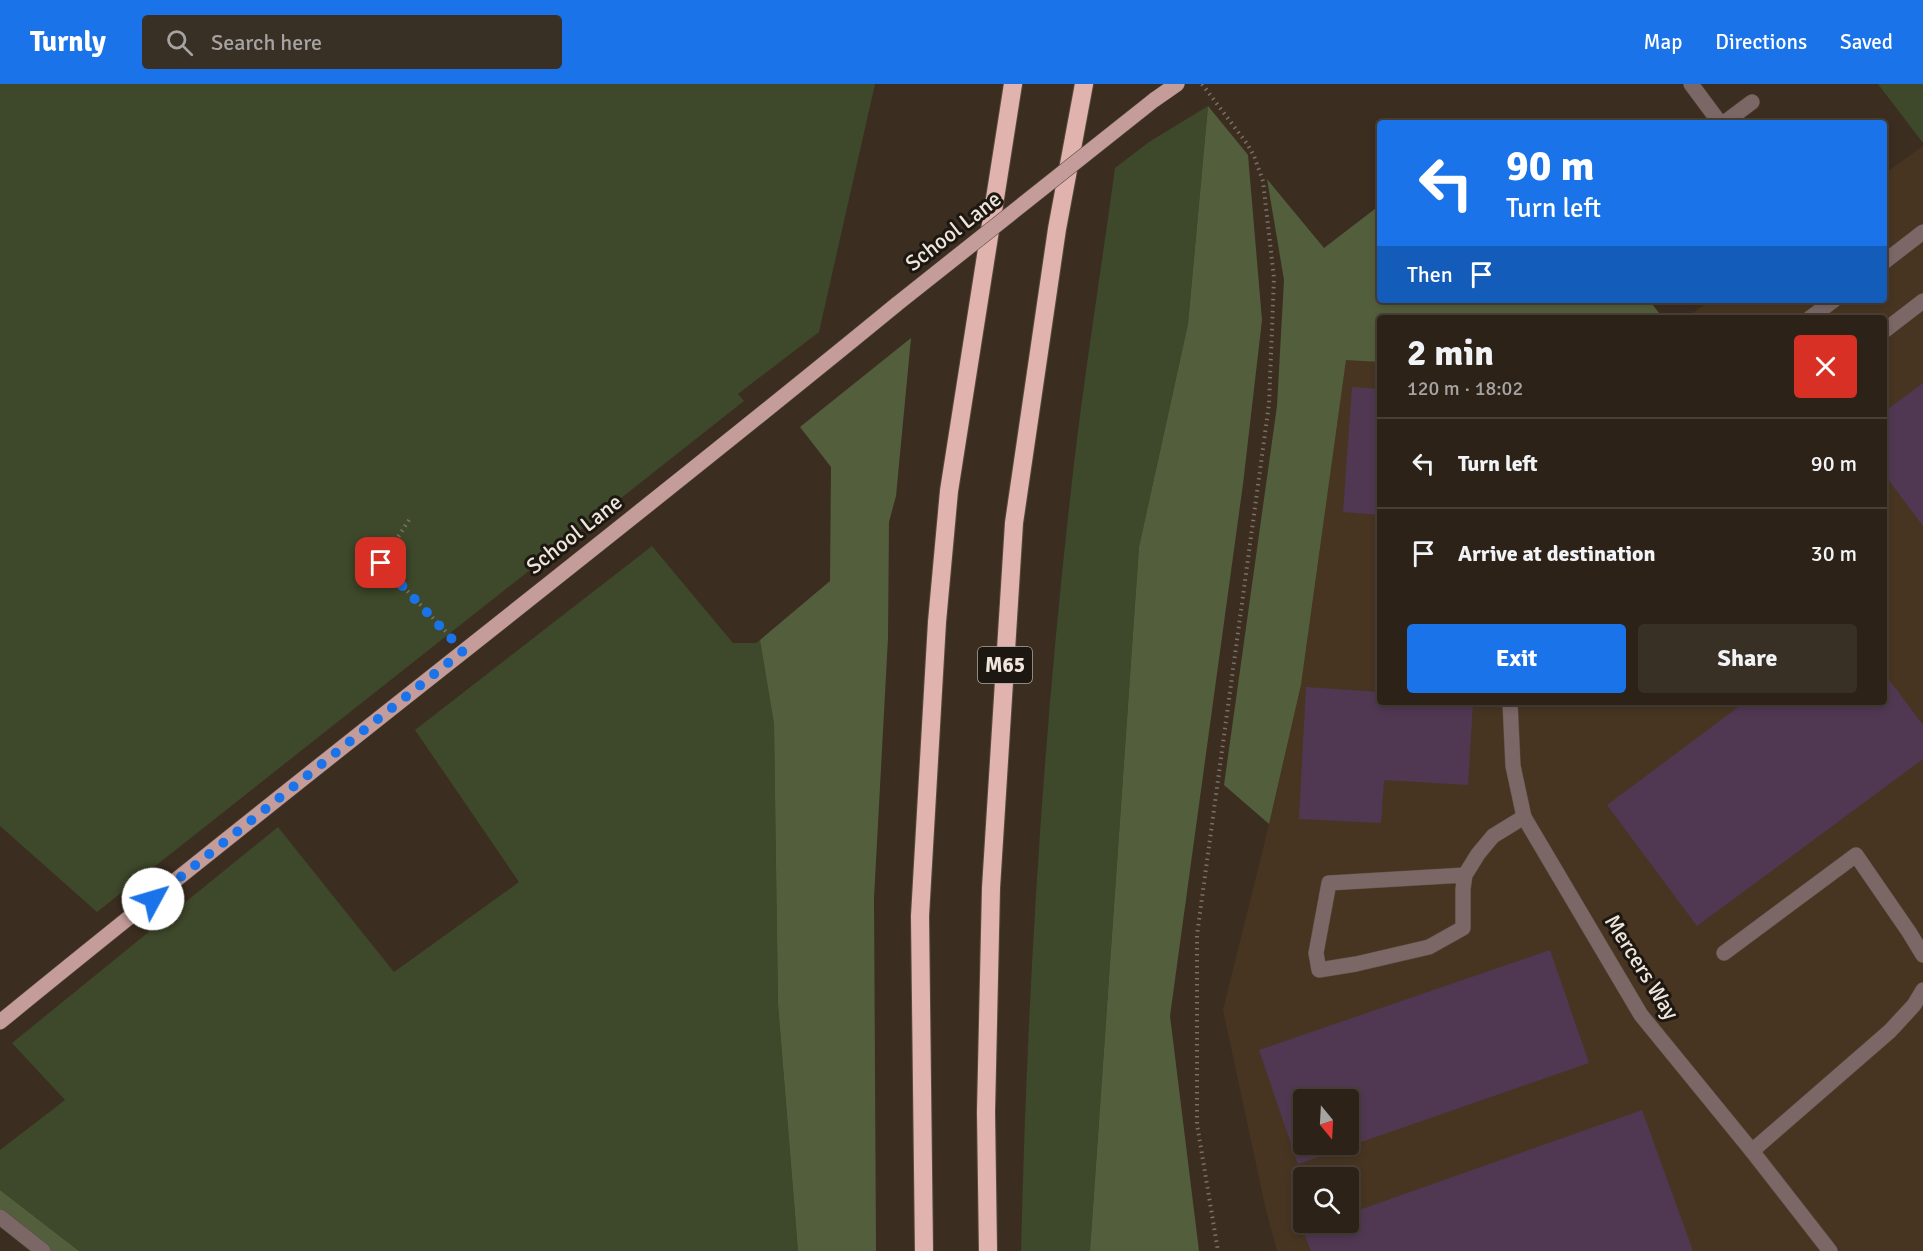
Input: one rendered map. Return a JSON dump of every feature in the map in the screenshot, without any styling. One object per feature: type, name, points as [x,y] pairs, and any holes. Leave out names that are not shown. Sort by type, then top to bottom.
[{"type":"highway","points":[[924,1251],[920,916],[937,622],[949,490],[1013,84]]},
{"type":"highway","name":"M65","points":[[988,1251],[986,1112],[991,888],[1014,524],[1057,229],[1084,84]]},
{"type":"main road","name":"School Lane","points":[[0,1022],[763,414],[897,304],[1177,84]]},
{"type":"street","points":[[1691,84],[1720,120]]},
{"type":"street","points":[[1726,120],[1752,102]]},
{"type":"street","points":[[1887,260],[1923,232]]},
{"type":"street","points":[[1887,329],[1923,301]]},
{"type":"street","points":[[1814,315],[1829,303]]},
{"type":"street","name":"Mercers Way","points":[[1510,705],[1513,765],[1524,817],[1641,1016],[1752,1151],[1830,1251]]},
{"type":"street","points":[[1466,875],[1329,883],[1316,953],[1319,970],[1429,947],[1463,928],[1463,889],[1466,875],[1478,854],[1493,836],[1524,817]]},
{"type":"street","points":[[1724,953],[1856,855],[1910,932],[1923,955]]},
{"type":"street","points":[[1752,1151],[1890,1031],[1914,1005],[1923,990]]},
{"type":"street","points":[[0,1217],[43,1251]]},
{"type":"path","points":[[1202,84],[1254,156],[1263,181],[1274,278],[1269,404],[1197,935],[1197,1124],[1218,1251]]},
{"type":"path","points":[[409,520],[381,563],[463,651]]},
{"type":"shaded area","points":[[1923,146],[1923,1251],[1277,1251],[1265,1206],[1223,1010],[1301,686],[1346,359],[1377,362],[1377,705],[1887,705],[1887,315],[1690,315],[1707,303],[1887,303],[1887,172]]},
{"type":"green space","points":[[0,84],[875,84],[819,332],[738,394],[744,401],[97,912],[0,826]]},
{"type":"green space","points":[[1878,84],[1923,84],[1923,143]]},
{"type":"green space","points":[[1208,106],[1188,324],[1139,547],[1090,1251],[1021,1251],[1032,968],[1051,686],[1075,457],[1115,168],[1149,142]]},
{"type":"green space","points":[[1208,106],[1248,155],[1262,320],[1243,484],[1170,1016],[1199,1251],[1090,1251],[1139,547],[1188,324]]},
{"type":"green space","points":[[1267,179],[1324,248],[1377,207],[1377,303],[1651,303],[1661,315],[1377,315],[1377,362],[1346,360],[1301,685],[1269,824],[1224,785],[1277,406],[1284,280]]},
{"type":"green space","points":[[911,338],[896,496],[889,522],[888,638],[874,898],[876,1251],[798,1251],[778,1004],[774,724],[760,640],[830,581],[831,467],[800,427]]},
{"type":"green space","points":[[652,546],[733,643],[756,643],[760,640],[774,724],[778,1004],[798,1251],[79,1251],[0,1190],[0,1150],[65,1100],[12,1043],[278,827],[394,972],[519,882],[415,730]]},
{"type":"green space","points":[[0,1190],[79,1251],[48,1251],[0,1212]]},
{"type":"building","points":[[1923,383],[1923,526],[1887,478],[1887,410]]},
{"type":"building","points":[[1352,387],[1377,389],[1377,515],[1343,512]]},
{"type":"building","points":[[1887,677],[1923,725],[1923,759],[1697,926],[1607,805],[1741,705],[1887,705]]},
{"type":"building","points":[[1306,687],[1377,692],[1377,705],[1473,705],[1468,785],[1384,780],[1381,823],[1299,819]]},
{"type":"building","points":[[1550,950],[1589,1063],[1359,1143],[1359,1089],[1293,1089],[1293,1149],[1259,1050]]},
{"type":"building","points":[[1642,1110],[1693,1251],[1311,1251],[1304,1233],[1359,1233],[1359,1210]]},
{"type":"building","points":[[1295,1155],[1324,1155],[1298,1164]]},
{"type":"route","points":[[153,899],[463,651],[381,563]]}]
